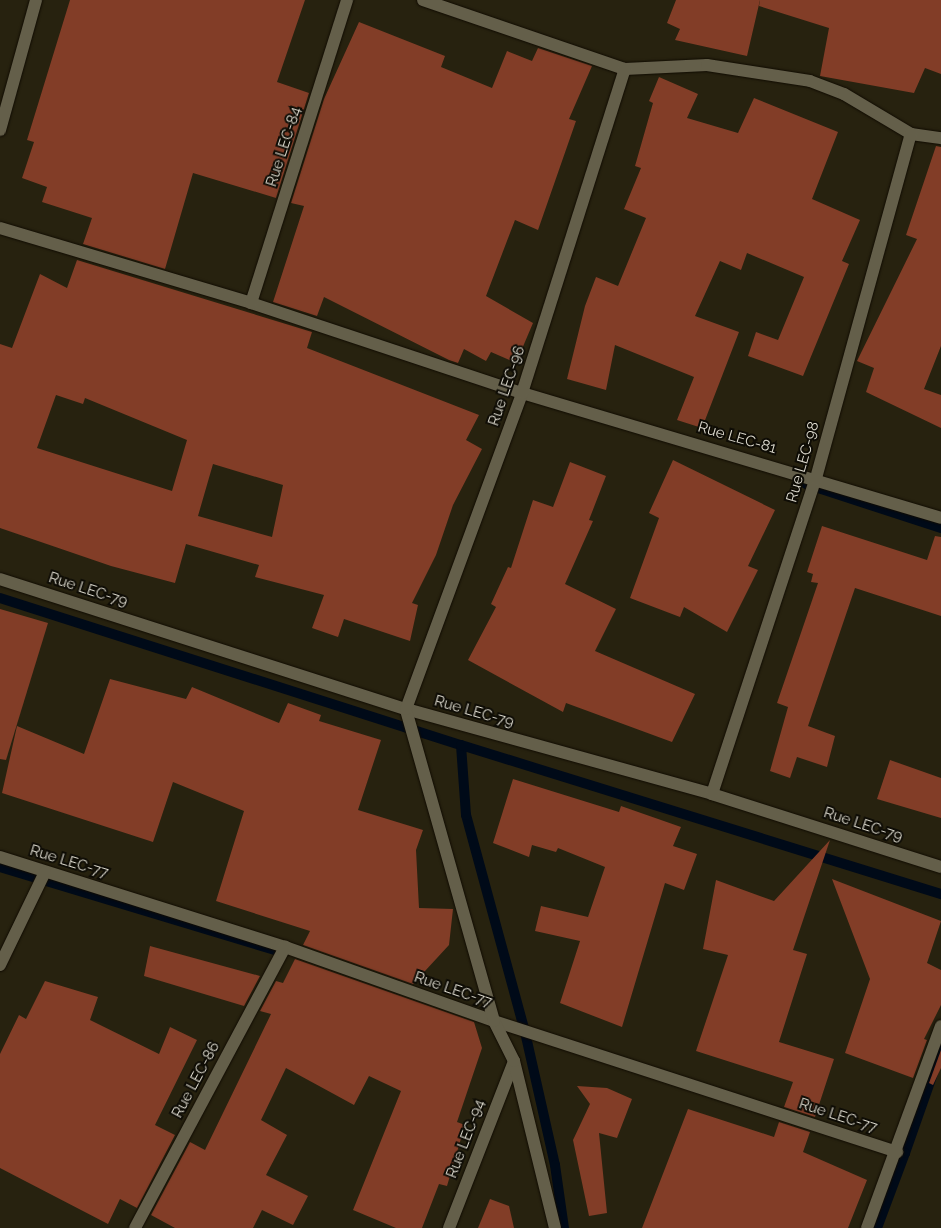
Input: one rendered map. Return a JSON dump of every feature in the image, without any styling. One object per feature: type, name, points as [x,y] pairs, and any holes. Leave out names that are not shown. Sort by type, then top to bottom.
[{"type":"street","points":[[0,130],[36,0]]},
{"type":"street","name":"Rue LEC-84","points":[[251,303],[347,0]]},
{"type":"street","points":[[423,0],[625,69],[707,65],[810,80],[852,98],[911,134],[941,138]]},
{"type":"street","name":"Rue LEC-96","points":[[406,709],[522,393],[625,69]]},
{"type":"street","name":"Rue LEC-98","points":[[712,794],[816,478],[911,134]]},
{"type":"street","name":"Rue LEC-81","points":[[0,228],[251,303],[522,393],[816,478],[941,518]]},
{"type":"street","name":"Rue LEC-79","points":[[0,579],[406,709],[712,794],[941,867]]},
{"type":"street","points":[[406,709],[494,1021],[514,1061],[555,1228]]},
{"type":"street","name":"Rue LEC-77","points":[[0,858],[285,947],[494,1021],[896,1152]]},
{"type":"street","points":[[0,965],[45,872]]},
{"type":"street","name":"Rue LEC-86","points":[[135,1228],[285,947]]},
{"type":"street","points":[[867,1228],[941,1026]]},
{"type":"street","name":"Rue LEC-94","points":[[449,1228],[514,1061]]},
{"type":"building","points":[[70,0],[305,0],[277,82],[309,93],[276,198],[193,173],[165,269],[83,244],[92,218],[42,202],[47,187],[22,178],[34,142],[27,140]]},
{"type":"building","points":[[676,0],[760,0],[747,56],[675,40],[680,29],[667,23]]},
{"type":"building","points":[[760,0],[941,0],[941,74],[925,68],[914,93],[820,76],[829,28],[759,6]]},
{"type":"building","points":[[359,22],[445,56],[441,67],[492,88],[507,51],[532,61],[538,48],[592,66],[569,119],[576,121],[538,230],[515,220],[486,296],[533,323],[516,363],[491,352],[486,361],[464,349],[458,363],[449,360],[324,297],[317,316],[273,302],[304,206],[291,203],[324,99]]},
{"type":"building","points":[[659,77],[698,94],[687,118],[738,133],[754,98],[838,132],[812,199],[860,220],[842,261],[849,264],[803,376],[748,356],[756,332],[778,340],[804,277],[747,253],[741,270],[720,261],[695,316],[739,332],[702,428],[677,420],[694,377],[615,345],[606,390],[567,379],[585,306],[596,277],[618,286],[646,218],[624,209],[641,168],[635,166],[653,103],[649,101]]},
{"type":"building","points":[[936,146],[941,147],[941,346],[924,389],[941,395],[941,428],[866,392],[874,368],[857,361],[917,239],[906,235]]},
{"type":"building","points":[[77,260],[312,332],[307,348],[479,415],[466,440],[482,449],[453,505],[436,555],[412,603],[418,605],[410,641],[344,619],[338,637],[312,628],[324,595],[255,577],[259,565],[186,544],[175,583],[111,566],[0,528],[0,344],[12,348],[40,274],[67,288]],"holes":[[[56,395],[83,404],[85,398],[187,440],[172,491],[37,448]],[[213,464],[283,485],[272,537],[198,516]]]},
{"type":"building","points":[[673,460],[775,510],[748,566],[758,570],[727,632],[684,607],[680,617],[630,598],[659,518],[649,513]]},
{"type":"building","points":[[570,462],[606,476],[589,520],[593,521],[565,584],[616,609],[595,651],[695,694],[672,742],[566,703],[563,712],[468,660],[496,607],[491,604],[508,567],[511,568],[533,500],[553,507]]},
{"type":"building","points":[[822,526],[927,560],[935,536],[941,537],[941,616],[855,588],[808,726],[835,736],[827,767],[797,757],[790,778],[770,771],[788,707],[777,703],[818,583],[811,582],[813,574],[807,572]]},
{"type":"building","points":[[0,609],[48,623],[6,760],[0,759]]},
{"type":"building","points":[[110,679],[186,699],[192,687],[279,723],[288,703],[321,715],[319,721],[381,740],[358,810],[423,830],[416,850],[419,908],[453,909],[449,945],[413,984],[303,945],[310,931],[216,901],[244,811],[173,782],[153,842],[2,793],[17,726],[84,754]]},
{"type":"building","points":[[890,760],[941,778],[941,818],[877,799]]},
{"type":"building","points":[[513,779],[619,812],[621,806],[681,827],[673,846],[697,854],[684,890],[665,883],[622,1027],[560,1003],[580,941],[535,931],[541,906],[588,917],[605,867],[558,848],[556,852],[532,845],[529,857],[493,843]]},
{"type":"building","points":[[830,840],[793,950],[807,954],[779,1042],[834,1059],[815,1117],[784,1107],[793,1082],[696,1051],[728,955],[703,949],[716,880],[774,901]]},
{"type":"building","points":[[832,879],[941,921],[927,963],[941,970],[941,1005],[924,1039],[927,1040],[913,1078],[845,1053],[870,979]]},
{"type":"building","points":[[150,946],[260,976],[244,1006],[144,976]]},
{"type":"building","points":[[295,959],[474,1022],[482,1048],[457,1122],[465,1125],[447,1186],[439,1184],[422,1228],[396,1228],[353,1210],[401,1091],[369,1076],[354,1105],[286,1068],[261,1120],[287,1135],[266,1175],[308,1196],[293,1225],[262,1210],[253,1228],[175,1228],[151,1215],[190,1142],[205,1150],[271,1014],[260,1011],[276,981],[283,983]]},
{"type":"building","points":[[45,981],[98,997],[90,1020],[159,1054],[170,1027],[197,1040],[155,1125],[175,1135],[137,1208],[120,1199],[108,1224],[0,1168],[0,1054],[19,1015],[26,1019]]},
{"type":"building","points":[[941,1050],[941,1068],[933,1085],[929,1083]]},
{"type":"building","points":[[577,1086],[607,1088],[632,1099],[617,1138],[599,1133],[607,1213],[589,1216],[573,1140],[590,1104]]},
{"type":"building","points":[[688,1109],[774,1137],[779,1122],[810,1132],[803,1152],[867,1180],[848,1228],[642,1228]]},
{"type":"building","points":[[490,1199],[509,1206],[514,1228],[478,1228]]},
{"type":"waterway","points":[[806,484],[941,528]]},
{"type":"waterway","points":[[0,598],[461,745]]},
{"type":"waterway","points":[[522,1031],[525,1032],[466,815],[461,745],[941,894]]},
{"type":"waterway","points":[[0,867],[275,950]]},
{"type":"waterway","points":[[532,1034],[525,1032],[555,1165],[564,1228]]},
{"type":"waterway","points":[[905,1153],[941,1051]]},
{"type":"waterway","points":[[877,1228],[905,1153],[891,1149]]}]
